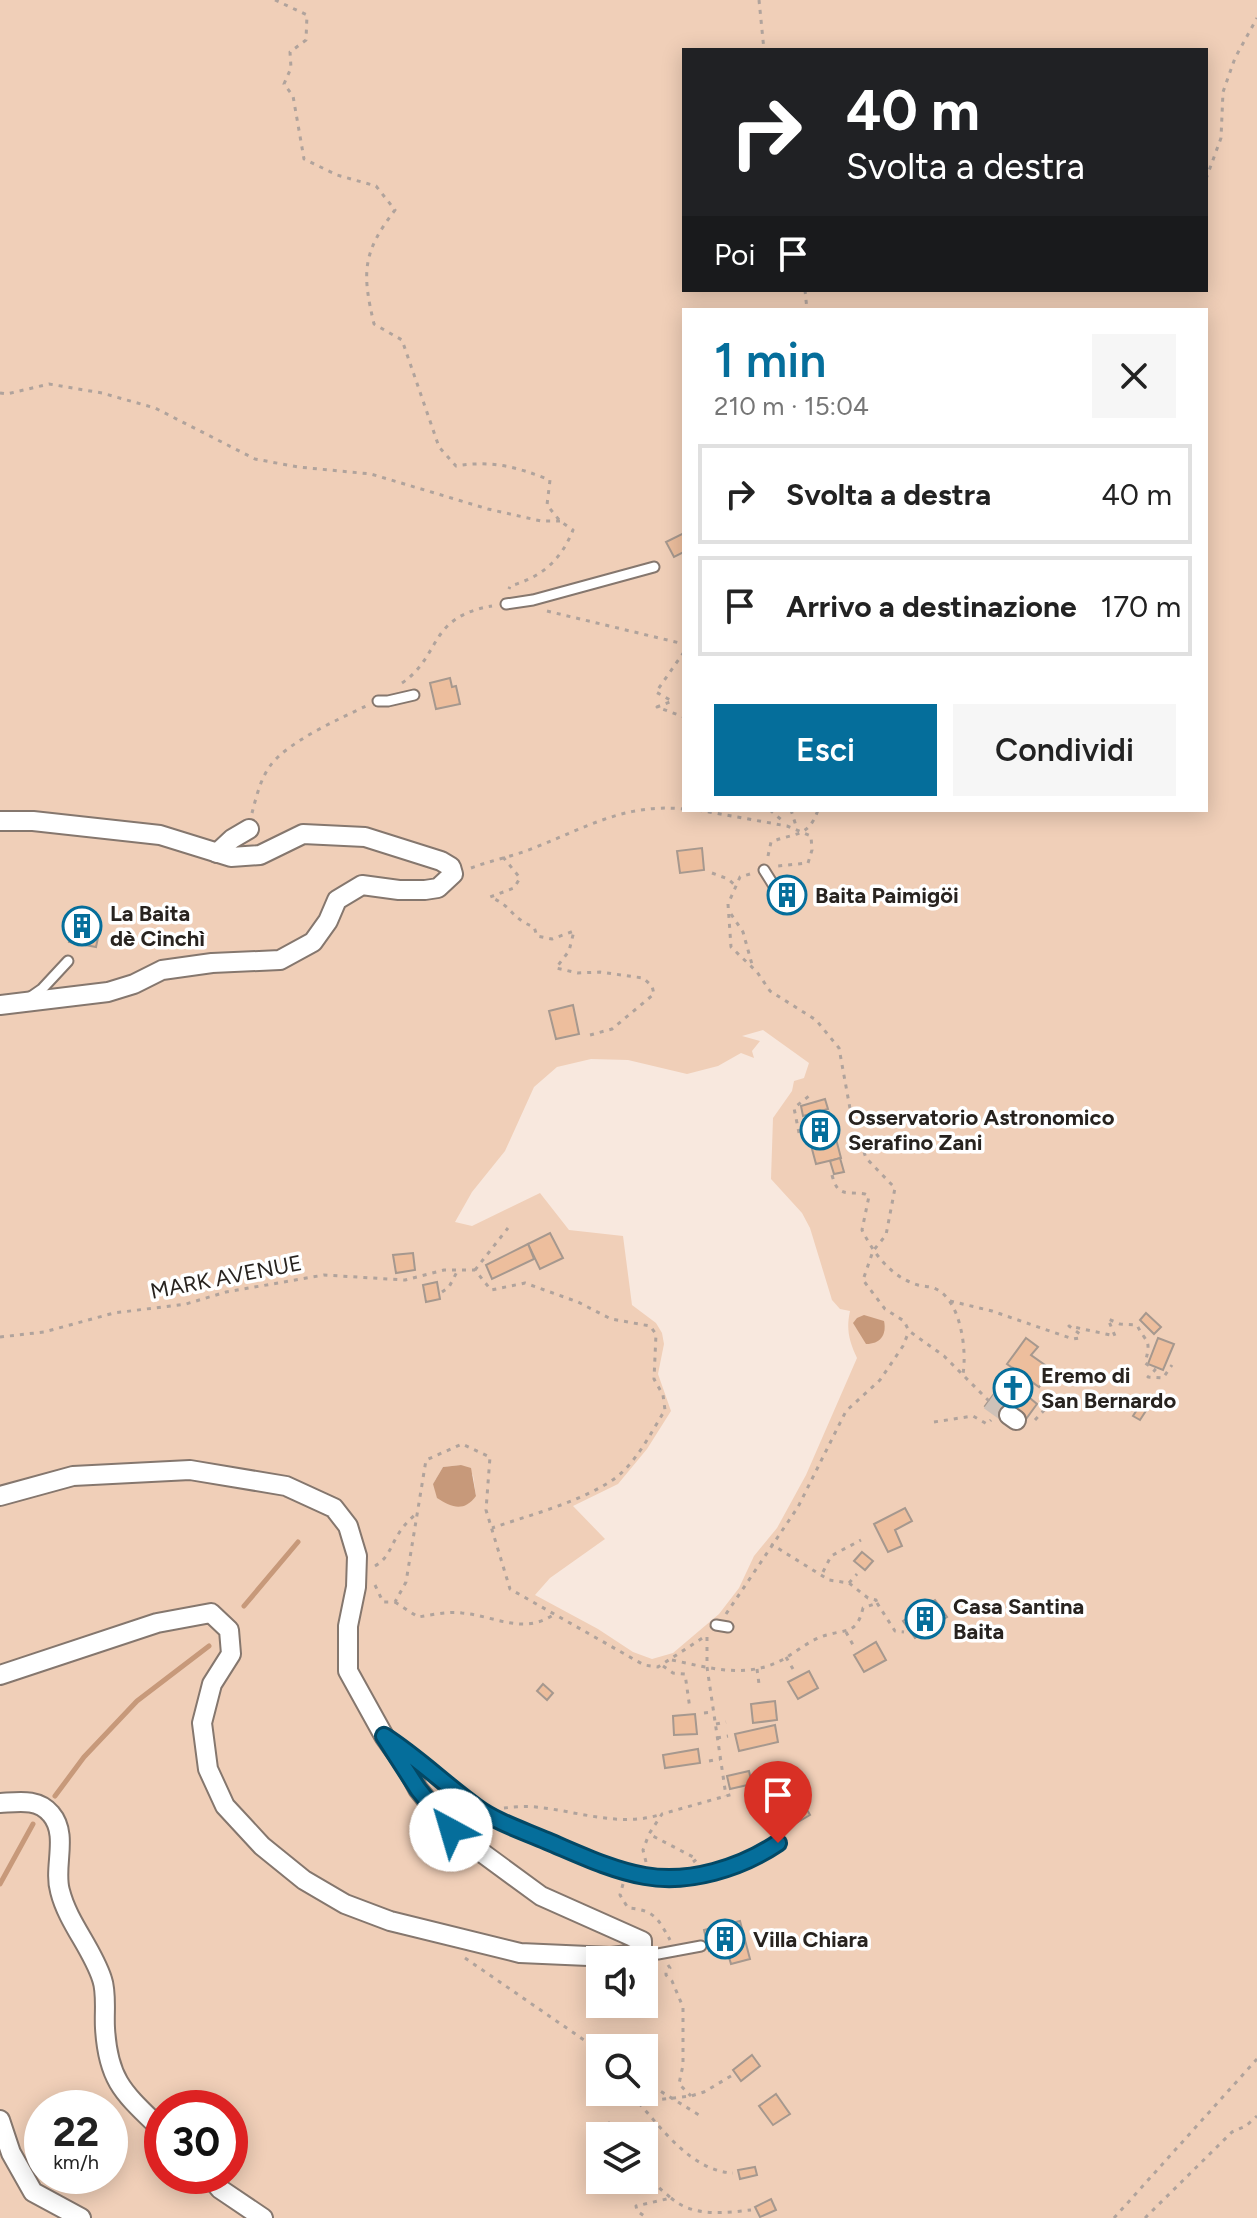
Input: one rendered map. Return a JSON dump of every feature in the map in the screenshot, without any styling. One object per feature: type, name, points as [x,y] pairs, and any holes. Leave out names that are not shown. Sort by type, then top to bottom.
[{"type":"street","points":[[0,821],[33,821],[160,835],[231,857],[260,855],[303,834],[365,837],[441,861],[451,867],[453,874],[438,888],[425,890],[362,885],[337,900],[328,921],[313,942],[280,960],[212,963],[162,970],[134,984],[108,992],[0,1005]]},
{"type":"street","points":[[217,853],[249,829]]},
{"type":"street","points":[[0,1496],[73,1476],[190,1470],[286,1486],[334,1508],[348,1526],[357,1556],[356,1587],[348,1626],[348,1671],[418,1789],[451,1830],[541,1896],[642,1941],[640,1946]]},
{"type":"street","points":[[0,1675],[157,1623],[211,1613],[229,1630],[231,1654],[212,1684],[202,1723],[208,1769],[225,1806],[262,1846],[304,1880],[345,1904],[390,1921],[520,1953],[586,1956]]},
{"type":"street","points":[[0,1803],[30,1801],[42,1805],[55,1819],[61,1848],[59,1889],[103,1981],[110,2066],[120,2089],[144,2112]]},
{"type":"street","points":[[0,2120],[11,2153],[33,2192],[81,2218]]},
{"type":"street","points":[[227,2194],[263,2218]]},
{"type":"lane","points":[[506,604],[533,600],[654,567]]},
{"type":"lane","points":[[378,701],[414,695]]},
{"type":"lane","points":[[764,870],[774,886]]},
{"type":"lane","points":[[23,1002],[42,989],[68,961]]},
{"type":"lane","points":[[716,1625],[728,1627]]},
{"type":"lane","points":[[384,1736],[429,1767],[478,1809],[564,1848],[646,1876],[708,1874],[764,1853],[778,1843]]},
{"type":"lane","points":[[658,1954],[701,1946]]},
{"type":"path","points":[[275,0],[307,15],[306,40],[290,52],[291,68],[284,84],[293,96],[304,159],[337,175],[376,186],[395,210],[376,235],[365,269],[367,295],[374,324],[402,340],[439,447],[456,466],[483,462],[550,480],[547,505],[560,521],[573,530],[564,553],[530,580],[510,586],[506,604]]},
{"type":"path","points":[[759,0],[764,48]]},
{"type":"path","points":[[1208,174],[1221,138],[1223,92],[1235,58],[1257,18]]},
{"type":"path","points":[[0,393],[49,384],[102,393],[155,408],[255,459],[298,467],[371,474],[488,509],[541,521],[560,521]]},
{"type":"path","points":[[538,608],[682,644]]},
{"type":"path","points":[[672,701],[656,692],[682,655]]},
{"type":"path","points":[[672,701],[657,707],[682,716]]},
{"type":"path","points":[[672,701],[673,713]]},
{"type":"path","points":[[453,874],[535,848],[622,812],[660,806],[682,809]]},
{"type":"path","points":[[709,812],[787,826],[805,833],[811,836],[812,850],[808,863],[771,868],[768,856],[771,842],[805,833],[811,828],[817,812]]},
{"type":"path","points":[[772,812],[787,826]]},
{"type":"path","points":[[792,812],[797,830]]},
{"type":"path","points":[[503,857],[520,878],[514,888],[490,897],[507,904],[514,918],[534,927],[537,936],[552,939],[574,931],[569,951],[556,968],[578,973],[600,972],[643,978],[652,986],[654,994],[612,1029],[590,1035]]},
{"type":"path","points":[[764,870],[740,877],[728,904],[731,947],[753,968],[770,991],[816,1020],[839,1048],[851,1114],[866,1158],[895,1188],[886,1235],[873,1251],[863,1280],[885,1309],[904,1321],[909,1331],[944,1356],[989,1401]]},
{"type":"path","points":[[712,873],[736,886]]},
{"type":"path","points":[[728,912],[743,932],[753,968]]},
{"type":"path","points":[[799,1133],[794,1108],[809,1096]]},
{"type":"path","points":[[832,1175],[841,1191],[869,1196],[862,1230],[873,1251],[894,1273],[916,1285],[936,1288],[950,1301],[961,1333],[965,1362],[963,1376]]},
{"type":"path","points":[[491,1528],[540,1513],[610,1483],[628,1465],[665,1410],[663,1395],[654,1379],[656,1334],[650,1326],[611,1319],[578,1302],[525,1283],[491,1290],[475,1270],[508,1228]]},
{"type":"path","points":[[442,1292],[449,1287],[459,1268]]},
{"type":"path","name":"MARK AVENUE","points":[[0,1337],[44,1332],[114,1313],[186,1304],[226,1292],[324,1275],[405,1280],[459,1268],[475,1270]]},
{"type":"path","points":[[950,1301],[992,1311],[1073,1339],[1079,1338],[1080,1334],[1069,1326],[1115,1336],[1108,1319],[1120,1324],[1137,1325],[1147,1336],[1145,1363],[1155,1370],[1148,1377],[1163,1378],[1172,1365]]},
{"type":"path","points":[[716,1625],[734,1604],[798,1507],[846,1411],[880,1380],[903,1346],[909,1331]]},
{"type":"path","points":[[934,1422],[973,1416],[987,1424],[1007,1416]]},
{"type":"path","points":[[395,1602],[406,1582],[426,1460],[462,1444],[490,1457],[486,1510],[510,1589],[644,1665],[658,1667],[707,1635],[707,1667],[726,1796]]},
{"type":"path","points":[[418,1512],[398,1534],[393,1548],[375,1566],[374,1586],[383,1602],[395,1602],[418,1617],[458,1612],[524,1626],[543,1622],[553,1615]]},
{"type":"path","points":[[822,1573],[831,1556],[861,1540]]},
{"type":"path","points":[[771,1544],[829,1580],[849,1583],[857,1574]]},
{"type":"path","points":[[849,1583],[868,1598],[876,1600],[895,1631],[904,1632]]},
{"type":"path","points":[[672,1660],[733,1672],[765,1667],[827,1635],[846,1632],[855,1625],[863,1608],[877,1603]]},
{"type":"path","points":[[846,1632],[853,1645]]},
{"type":"path","points":[[786,1657],[793,1669]]},
{"type":"path","points":[[662,1665],[673,1673],[685,1674],[690,1709]]},
{"type":"path","points":[[757,1669],[759,1684]]},
{"type":"path","points":[[704,1713],[714,1712]]},
{"type":"path","points":[[716,1724],[726,1722]]},
{"type":"path","points":[[717,1738],[728,1736]]},
{"type":"path","points":[[709,1761],[720,1759]]},
{"type":"path","points":[[533,1807],[616,1820],[648,1819],[733,1794]]},
{"type":"path","points":[[662,1814],[643,1850],[646,1876],[624,1880],[620,1895],[628,1908],[647,1910],[660,1922],[671,1943],[672,1952]]},
{"type":"path","points":[[649,1834],[697,1859],[679,1876]]},
{"type":"path","points":[[658,1954],[670,1968],[666,1975],[672,1981],[683,2007],[683,2065],[679,2084],[691,2096]]},
{"type":"path","points":[[483,1970],[586,2041]]},
{"type":"path","points":[[1114,2218],[1257,2059]]},
{"type":"path","points":[[731,2076],[691,2096],[638,2102],[684,2151],[710,2167],[733,2173]]},
{"type":"path","points":[[658,2091],[699,2115]]},
{"type":"path","points":[[1145,2218],[1217,2145],[1257,2116]]},
{"type":"path","points":[[658,2187],[682,2208],[698,2212],[751,2210]]},
{"type":"path","points":[[647,2218],[637,2211],[636,2206],[671,2198]]},
{"type":"shaded area","points":[[0,0],[1257,0],[1257,2218],[0,2218]],"holes":[[[763,1030],[809,1063],[804,1078],[794,1081],[792,1091],[773,1118],[771,1179],[802,1213],[810,1228],[832,1300],[840,1309],[850,1311],[849,1335],[857,1358],[806,1475],[777,1528],[754,1556],[739,1588],[719,1614],[673,1653],[652,1659],[633,1652],[535,1595],[550,1578],[605,1539],[573,1506],[618,1484],[647,1449],[671,1411],[658,1374],[664,1344],[662,1333],[656,1323],[632,1305],[623,1236],[569,1230],[540,1193],[472,1226],[455,1222],[472,1192],[505,1151],[534,1087],[557,1067],[591,1059],[628,1060],[687,1074],[718,1066],[741,1053],[754,1058],[752,1051],[760,1041],[742,1036]],[[461,1465],[473,1475],[476,1496],[433,1484],[443,1467]]]},
{"type":"shaded area","points":[[864,1315],[884,1321],[883,1334],[875,1342],[866,1344],[853,1323]]},
{"type":"shaded area","points":[[461,1465],[471,1468],[476,1496],[458,1507],[437,1498],[433,1484],[443,1467]]},
{"type":"building","points":[[682,534],[682,553],[674,557],[666,542]]},
{"type":"building","points":[[450,678],[452,687],[456,686],[460,704],[436,709],[430,683]]},
{"type":"building","points":[[702,848],[704,870],[680,873],[677,851]]},
{"type":"building","name":"Baita Paimigöi","points":[[787,884],[798,898],[788,906],[776,892]]},
{"type":"building","name":"La Baita dè Cinchì","points":[[74,916],[94,920],[91,931],[99,933],[96,947],[69,942]]},
{"type":"building","points":[[573,1005],[579,1034],[556,1039],[549,1011]]},
{"type":"building","points":[[825,1099],[828,1109],[803,1116],[801,1106]]},
{"type":"building","name":"Osservatorio Astronomico Serafino Zani","points":[[829,1112],[841,1158],[816,1164],[804,1119]]},
{"type":"building","points":[[840,1158],[844,1172],[834,1174],[830,1161]]},
{"type":"building","points":[[550,1233],[563,1258],[540,1269],[528,1244]]},
{"type":"building","points":[[528,1244],[534,1259],[492,1279],[486,1265]]},
{"type":"building","points":[[413,1253],[415,1270],[396,1273],[393,1255]]},
{"type":"building","points":[[437,1282],[440,1299],[426,1302],[423,1285]]},
{"type":"building","points":[[1146,1313],[1161,1327],[1154,1334],[1140,1320]]},
{"type":"building","points":[[1026,1338],[1038,1347],[1031,1355],[1052,1370],[1039,1387],[1007,1364]]},
{"type":"building","points":[[1158,1338],[1174,1344],[1163,1370],[1148,1364]]},
{"type":"building","name":"Eremo di San Bernardo","points":[[1013,1368],[1033,1383],[1013,1409],[994,1394]]},
{"type":"building","points":[[994,1394],[1013,1409],[1005,1421],[985,1406]]},
{"type":"building","points":[[1025,1394],[1037,1404],[1026,1419],[1013,1409]]},
{"type":"building","points":[[1142,1402],[1149,1406],[1140,1420],[1133,1416]]},
{"type":"building","points":[[905,1508],[912,1521],[895,1530],[902,1546],[888,1552],[874,1524]]},
{"type":"building","points":[[862,1552],[873,1561],[865,1570],[854,1561]]},
{"type":"building","name":"Casa Santina Baita","points":[[935,1600],[947,1617],[915,1638],[903,1621]]},
{"type":"building","points":[[876,1642],[886,1660],[864,1672],[854,1655]]},
{"type":"building","points":[[809,1671],[818,1688],[798,1699],[788,1682]]},
{"type":"building","points":[[543,1684],[553,1693],[547,1700],[537,1691]]},
{"type":"building","points":[[775,1701],[777,1720],[753,1723],[751,1704]]},
{"type":"building","points":[[695,1714],[697,1734],[674,1735],[673,1716]]},
{"type":"building","points":[[775,1725],[778,1742],[739,1751],[735,1734]]},
{"type":"building","points":[[698,1749],[700,1763],[665,1768],[663,1755]]},
{"type":"building","points":[[749,1771],[752,1784],[730,1789],[727,1776]]},
{"type":"building","points":[[796,1790],[810,1815],[781,1832],[766,1807]]},
{"type":"building","name":"Villa Chiara","points":[[740,1921],[750,1959],[731,1964],[726,1947],[709,1951],[704,1930]]},
{"type":"building","points":[[752,2055],[760,2066],[741,2081],[733,2070]]},
{"type":"building","points":[[776,2094],[790,2114],[773,2125],[759,2106]]},
{"type":"building","points":[[755,2167],[757,2175],[740,2179],[738,2170]]},
{"type":"building","points":[[771,2199],[776,2210],[760,2217],[755,2207]]},
{"type":"waterway","points":[[244,1606],[298,1542]]},
{"type":"waterway","points":[[55,1796],[84,1757],[137,1701],[209,1646]]},
{"type":"waterway","points":[[0,1884],[33,1824]]},
{"type":"tunnel","points":[[989,1401],[1009,1415]]},
{"type":"place","name":"Baita Paimigöi","points":[[787,895]]},
{"type":"place","name":"La Baita dè Cinchì","points":[[82,926]]},
{"type":"place","name":"Osservatorio Astronomico Serafino Zani","points":[[820,1130]]},
{"type":"place","name":"Eremo di San Bernardo","points":[[1013,1388]]},
{"type":"place","name":"Casa Santina Baita","points":[[925,1619]]},
{"type":"place","name":"Villa Chiara","points":[[725,1939]]},
{"type":"route","points":[[451,1830],[418,1789],[384,1736],[429,1767],[478,1809],[564,1848],[646,1876],[708,1874],[764,1853],[778,1843]]}]
